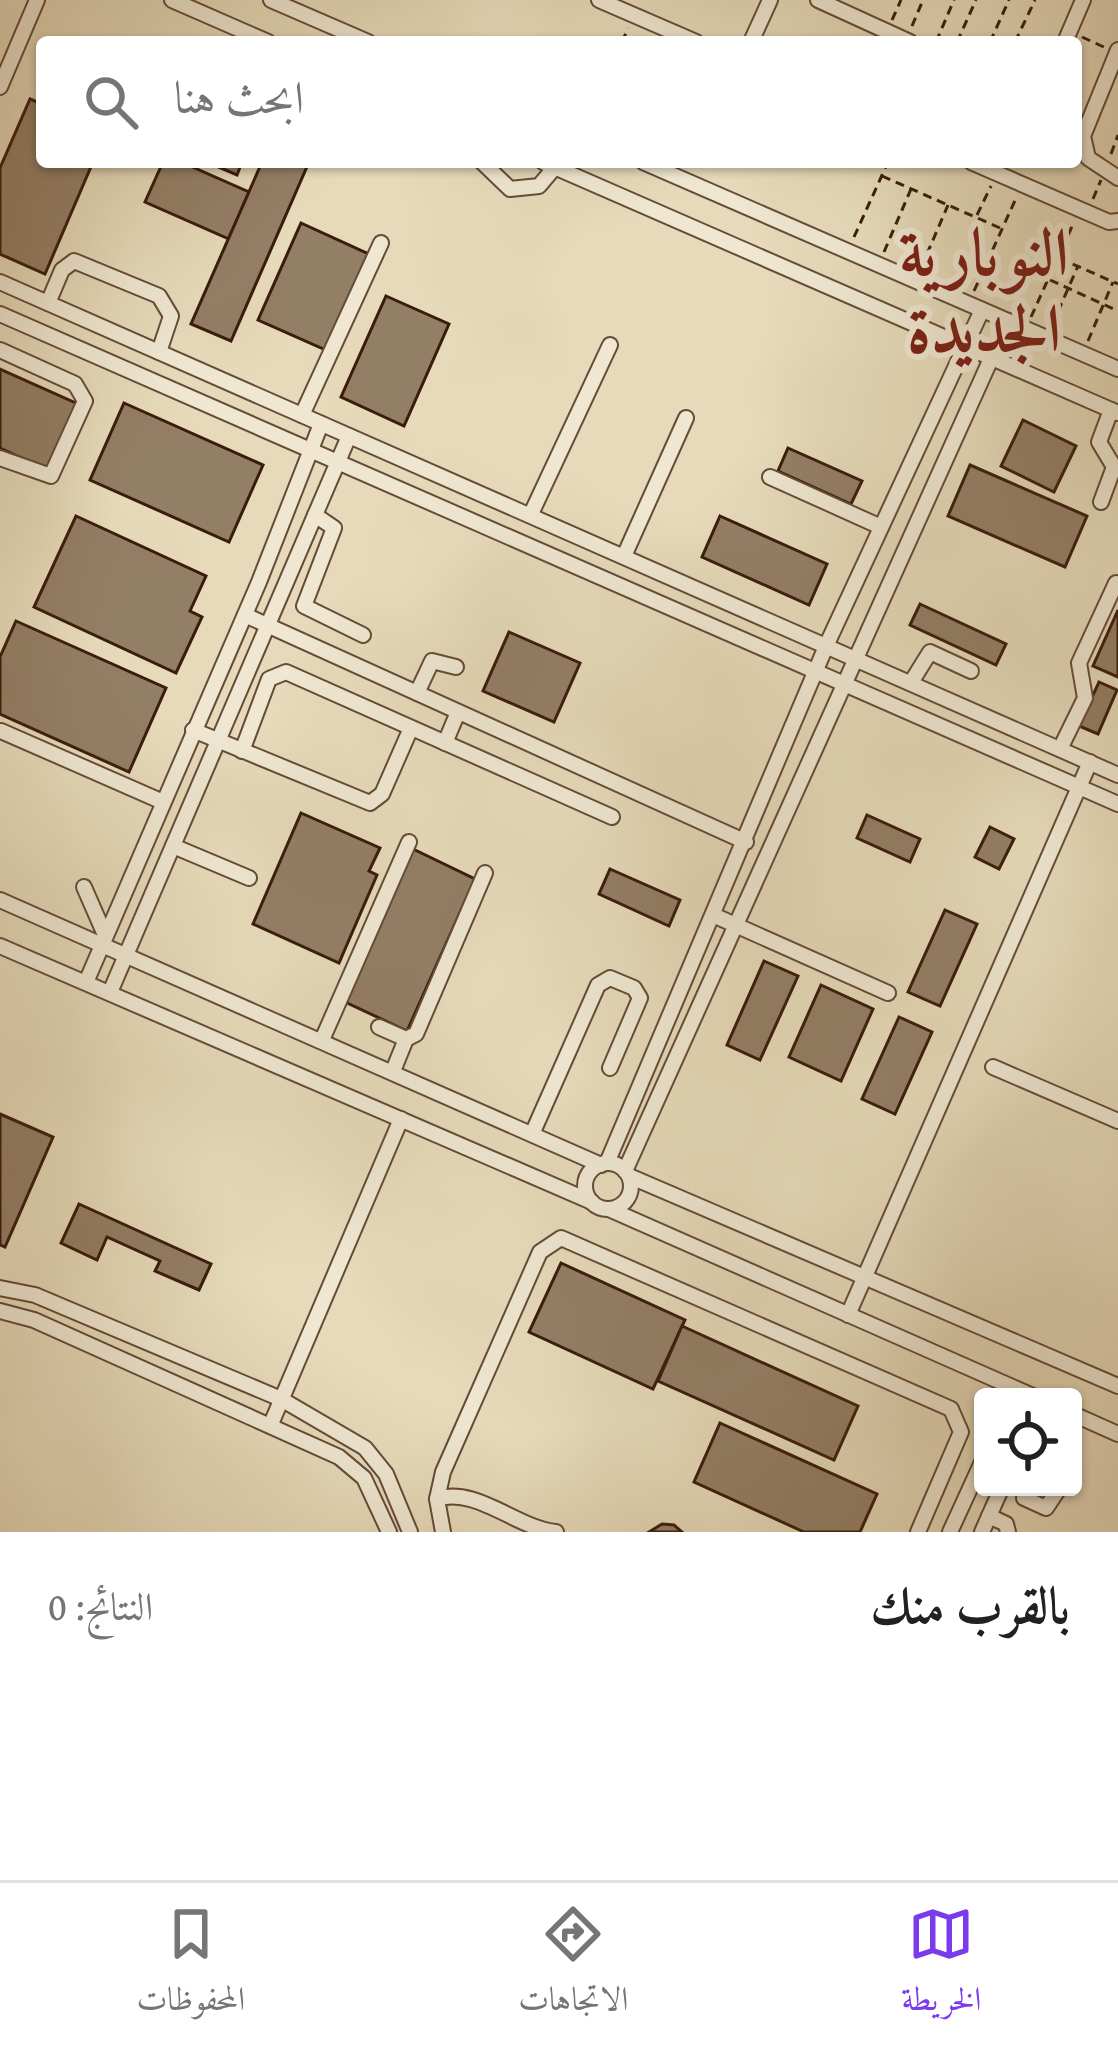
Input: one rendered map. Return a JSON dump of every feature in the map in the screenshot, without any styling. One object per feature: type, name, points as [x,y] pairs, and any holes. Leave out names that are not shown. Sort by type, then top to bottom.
[{"type":"street","points":[[0,87],[38,0]]},
{"type":"street","points":[[172,0],[254,36]]},
{"type":"street","points":[[272,0],[354,36]]},
{"type":"street","points":[[599,0],[682,36]]},
{"type":"street","points":[[754,36],[770,0]]},
{"type":"street","points":[[818,0],[848,6],[896,36]]},
{"type":"street","points":[[1067,36],[1083,0]]},
{"type":"street","points":[[1116,170],[1097,167],[1083,146],[1118,51]]},
{"type":"street","points":[[487,168],[499,184],[510,189],[539,186],[548,168]]},
{"type":"street","points":[[556,168],[1114,411],[1099,442],[1114,467],[1101,502]]},
{"type":"street","points":[[657,168],[1118,369]]},
{"type":"street","points":[[1005,171],[1022,184],[1118,221]]},
{"type":"street","points":[[302,416],[381,243]]},
{"type":"street","points":[[48,303],[62,269],[74,262],[140,287],[159,296],[171,316],[159,352]]},
{"type":"street","points":[[0,282],[1118,775]]},
{"type":"street","points":[[592,1202],[587,1178],[604,1164],[827,644],[965,346],[975,307]]},
{"type":"street","points":[[0,314],[1118,804]]},
{"type":"street","points":[[609,1209],[630,1195],[627,1173],[1007,321]]},
{"type":"street","points":[[531,514],[610,345]]},
{"type":"street","points":[[0,350],[75,384],[85,401],[51,476],[0,458]]},
{"type":"street","points":[[623,584],[686,418]]},
{"type":"street","points":[[88,980],[245,615],[321,424]]},
{"type":"street","points":[[112,990],[349,436]]},
{"type":"street","points":[[770,477],[881,527]]},
{"type":"street","points":[[315,515],[334,529],[304,606],[363,635]]},
{"type":"street","points":[[1060,748],[1084,698],[1081,657],[1116,583]]},
{"type":"street","points":[[245,615],[746,842]]},
{"type":"street","points":[[912,681],[930,652],[971,671]]},
{"type":"street","points":[[417,693],[433,661],[456,668]]},
{"type":"street","points":[[242,751],[269,679],[281,672],[612,817]]},
{"type":"street","points":[[213,685],[237,696]]},
{"type":"street","points":[[445,743],[458,712]]},
{"type":"street","points":[[194,730],[370,803],[382,794],[411,728]]},
{"type":"street","points":[[1,731],[160,808],[182,826]]},
{"type":"street","points":[[848,1315],[1090,762]]},
{"type":"street","points":[[322,1040],[409,842]]},
{"type":"street","points":[[173,846],[249,878]]},
{"type":"street","points":[[393,1070],[406,1039],[416,1034],[485,873]]},
{"type":"street","points":[[84,887],[104,939]]},
{"type":"street","points":[[0,900],[104,939],[127,955],[1118,1386]]},
{"type":"street","points":[[713,915],[889,993]]},
{"type":"street","points":[[0,946],[112,990],[1003,1388]]},
{"type":"street","points":[[533,1132],[605,978],[634,988],[640,998],[610,1068]]},
{"type":"street","points":[[380,1027],[406,1039]]},
{"type":"street","points":[[993,1066],[1118,1120]]},
{"type":"street","points":[[271,1424],[401,1119]]},
{"type":"street","points":[[443,1532],[436,1498],[540,1252],[561,1238],[951,1409],[960,1423],[959,1437],[918,1532]]},
{"type":"street","points":[[0,1288],[35,1295],[281,1399],[378,1461],[410,1532]]},
{"type":"street","points":[[0,1311],[188,1387],[353,1466],[373,1492],[389,1532]]},
{"type":"street","points":[[188,1387],[196,1363]]},
{"type":"street","points":[[1082,1418],[1118,1434]]},
{"type":"street","points":[[950,1532],[974,1480]]},
{"type":"street","points":[[436,1498],[464,1496],[527,1526],[556,1532]]},
{"type":"street","points":[[982,1532],[998,1496]]},
{"type":"street","points":[[1026,1496],[1046,1508],[1054,1496]]},
{"type":"street","points":[[989,1516],[1006,1524],[1008,1532]]},
{"type":"path","points":[[887,32],[901,0]]},
{"type":"path","points":[[910,36],[923,0]]},
{"type":"path","points":[[938,36],[954,0]]},
{"type":"path","points":[[960,36],[976,0]]},
{"type":"path","points":[[993,36],[1009,0]]},
{"type":"path","points":[[1018,36],[1035,0]]},
{"type":"path","points":[[624,36],[633,15]]},
{"type":"path","points":[[1082,41],[1118,51]]},
{"type":"path","points":[[1116,170],[1111,152],[1118,135]]},
{"type":"path","points":[[848,251],[886,168]]},
{"type":"path","points":[[976,217],[1005,171]]},
{"type":"path","points":[[882,176],[1002,229]]},
{"type":"path","points":[[1026,329],[1083,206],[1092,202],[1100,176]]},
{"type":"path","points":[[975,307],[1022,184]]},
{"type":"path","points":[[878,265],[912,189]]},
{"type":"path","points":[[916,281],[948,205]]},
{"type":"path","points":[[1058,258],[1116,283],[1082,353]]},
{"type":"path","points":[[1047,338],[1078,266]]},
{"type":"path","points":[[1048,279],[1118,311]]},
{"type":"building","points":[[30,99],[36,102],[36,168],[90,168],[45,274],[0,254],[0,168]]},
{"type":"building","points":[[160,168],[195,168],[249,192],[229,239],[145,202]]},
{"type":"building","points":[[259,168],[306,168],[231,341],[191,324]]},
{"type":"building","points":[[301,223],[371,255],[328,351],[258,320]]},
{"type":"building","points":[[386,296],[449,324],[404,426],[341,397]]},
{"type":"building","points":[[0,369],[78,404],[48,470],[0,448]]},
{"type":"building","points":[[124,403],[263,465],[229,542],[90,480]]},
{"type":"building","points":[[1023,420],[1076,446],[1054,492],[1001,466]]},
{"type":"building","points":[[788,448],[862,481],[851,504],[778,471]]},
{"type":"building","points":[[970,465],[1087,516],[1065,567],[948,516]]},
{"type":"building","points":[[76,516],[206,576],[190,611],[202,617],[176,673],[34,607]]},
{"type":"building","points":[[720,516],[827,564],[809,605],[702,557]]},
{"type":"building","points":[[920,604],[1006,644],[996,665],[910,625]]},
{"type":"building","points":[[1118,610],[1118,677],[1093,666]]},
{"type":"building","points":[[16,621],[166,688],[129,772],[0,714],[0,657]]},
{"type":"building","points":[[509,632],[580,663],[554,722],[483,691]]},
{"type":"building","points":[[1099,682],[1117,690],[1098,734],[1079,726]]},
{"type":"building","points":[[301,813],[380,848],[369,871],[377,875],[339,963],[253,924]]},
{"type":"building","points":[[867,815],[920,839],[910,862],[857,838]]},
{"type":"building","points":[[990,827],[1014,839],[999,869],[975,857]]},
{"type":"building","points":[[411,848],[475,879],[407,1031],[343,1001]]},
{"type":"building","points":[[610,869],[680,900],[669,926],[599,894]]},
{"type":"building","points":[[945,910],[977,924],[940,1006],[908,992]]},
{"type":"building","points":[[764,961],[798,976],[760,1060],[727,1045]]},
{"type":"building","points":[[821,985],[873,1009],[841,1081],[789,1057]]},
{"type":"building","points":[[899,1017],[932,1032],[895,1114],[862,1099]]},
{"type":"building","points":[[0,1114],[53,1137],[5,1247],[0,1245]]},
{"type":"building","points":[[79,1204],[211,1264],[199,1290],[155,1271],[160,1261],[107,1237],[97,1260],[61,1243]]},
{"type":"building","points":[[561,1263],[685,1320],[653,1389],[529,1332]]},
{"type":"building","points":[[682,1326],[858,1406],[834,1460],[658,1381]]},
{"type":"building","points":[[720,1423],[877,1494],[860,1532],[804,1532],[694,1482]]},
{"type":"building","points":[[662,1524],[674,1525],[682,1532],[649,1532]]},
{"type":"district","name":"النوبارية الجديدة","points":[[984,288]]}]
